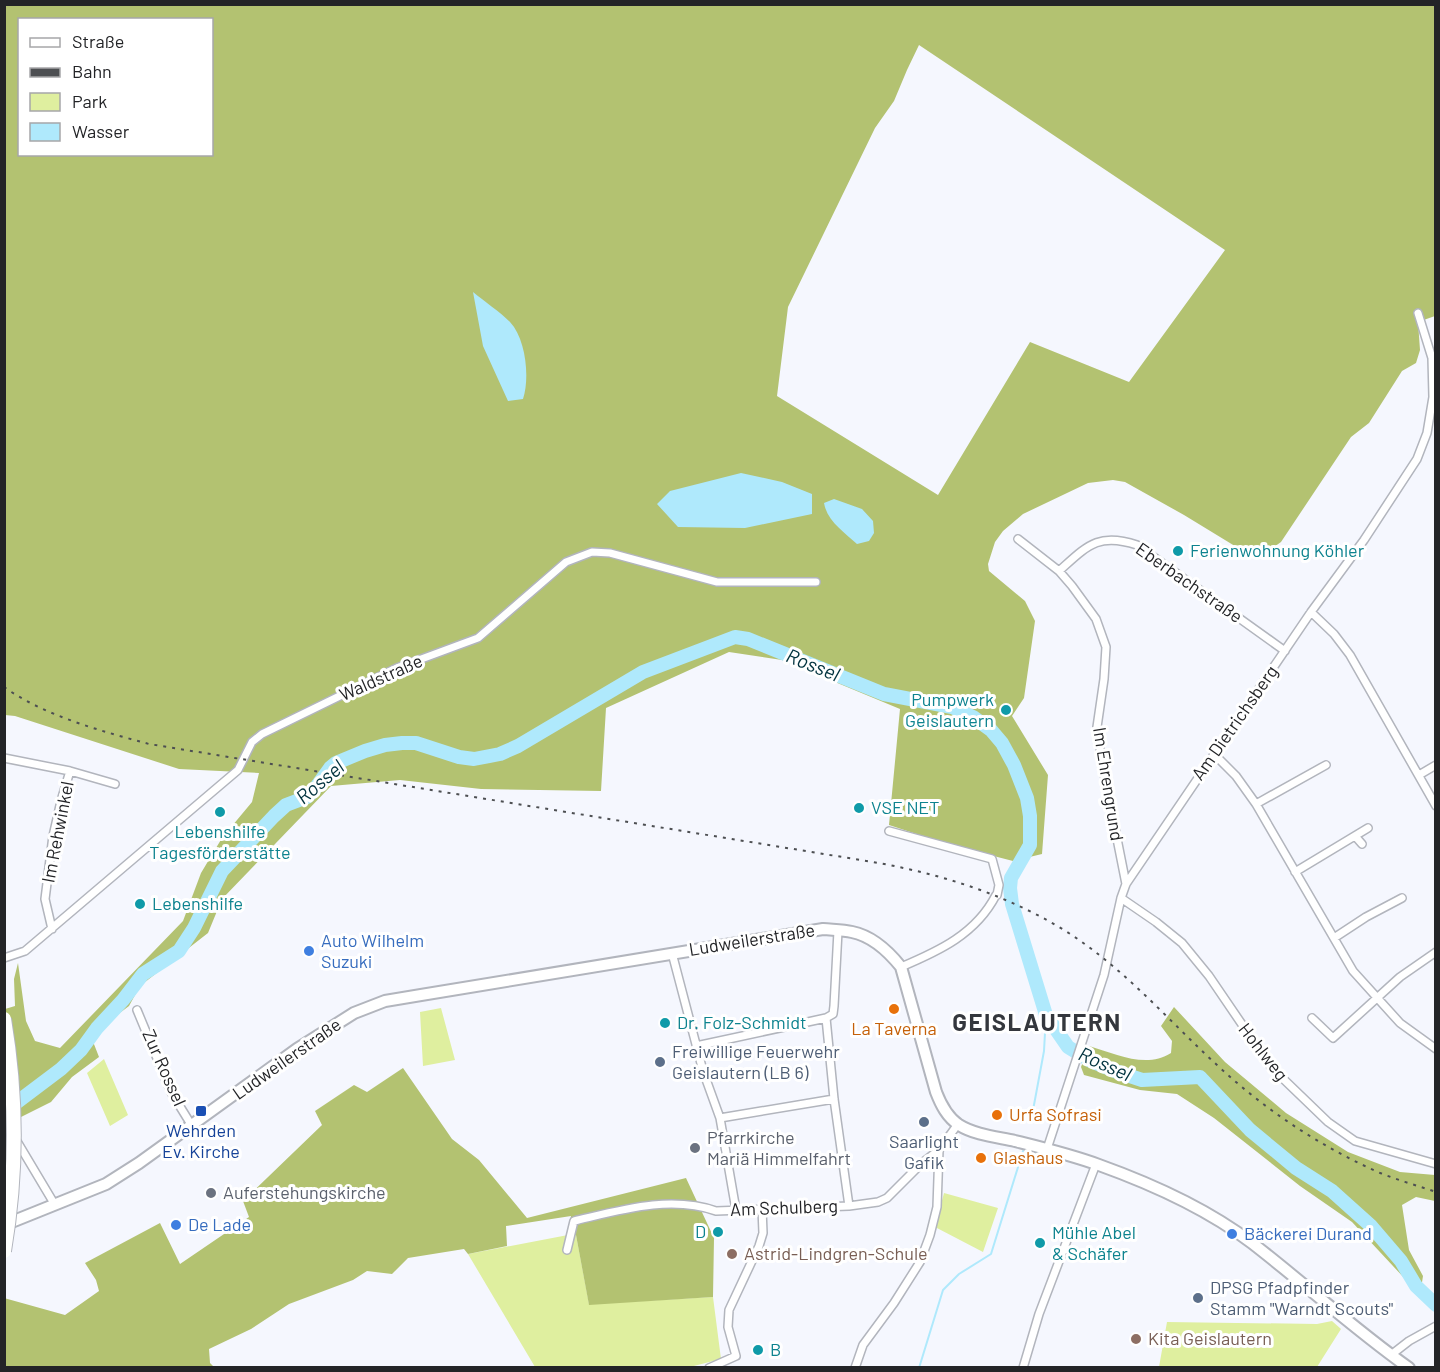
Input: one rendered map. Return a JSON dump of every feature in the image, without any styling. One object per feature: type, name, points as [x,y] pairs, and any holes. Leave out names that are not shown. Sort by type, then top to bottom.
[{"type":"highway","points":[[4,1019],[13,1085],[14,1129],[13,1177],[4,1251]]},
{"type":"main road","name":"Ludweilerstraße","points":[[4,1225],[106,1184],[192,1126],[307,1043],[354,1013],[374,1005],[420,995],[823,929],[853,932],[888,951],[901,967],[936,1092],[944,1111],[958,1124]]},
{"type":"main road","points":[[958,1124],[977,1132],[1096,1164],[1161,1189],[1251,1242],[1335,1312],[1409,1368]]},
{"type":"street","name":"Am Dietrichsberg","points":[[1047,1149],[1104,975],[1126,884],[1311,612],[1364,540],[1417,459],[1427,433],[1434,397],[1432,358],[1418,313]]},
{"type":"street","name":"Eberbachstraße","points":[[1059,571],[1084,549],[1097,542],[1112,538],[1137,545],[1285,651]]},
{"type":"street","name":"Im Ehrengrund","points":[[1018,539],[1059,571],[1096,619],[1106,647],[1097,727],[1102,764],[1126,884]]},
{"type":"street","name":"Waldstraße","points":[[4,958],[25,951],[238,770],[252,741],[397,668],[478,638],[566,562],[592,552],[610,553],[717,582],[816,582]]},
{"type":"street","points":[[1311,612],[1334,634],[1350,655],[1436,806]]},
{"type":"street","points":[[1214,754],[1236,777],[1256,804],[1353,971],[1400,1023],[1436,1049]]},
{"type":"street","name":"Im Rehwinkel","points":[[4,759],[70,771],[115,784]]},
{"type":"street","points":[[1256,804],[1326,765]]},
{"type":"street","points":[[1419,775],[1436,765]]},
{"type":"street","name":"Im Rehwinkel","points":[[52,929],[45,899],[53,836],[70,771]]},
{"type":"street","points":[[1295,872],[1368,828]]},
{"type":"street","points":[[889,831],[992,859],[999,885],[997,895],[981,919],[967,932],[935,952],[901,967]]},
{"type":"street","points":[[1355,836],[1362,844]]},
{"type":"street","name":"Hohlweg","points":[[1121,898],[1182,943],[1209,976],[1271,1066],[1328,1122],[1355,1142],[1436,1164]]},
{"type":"street","points":[[1334,938],[1366,917],[1402,898]]},
{"type":"street","points":[[696,1046],[826,1018],[833,1014],[838,931]]},
{"type":"street","points":[[1312,1018],[1333,1038],[1400,977],[1436,952]]},
{"type":"street","points":[[672,953],[696,1046],[720,1118],[736,1210]]},
{"type":"street","name":"Zur Rossel","points":[[137,1010],[171,1092],[192,1126]]},
{"type":"street","points":[[826,1018],[834,1099],[849,1206]]},
{"type":"street","points":[[720,1118],[834,1099]]},
{"type":"street","name":"Am Schulberg","points":[[567,1250],[574,1221],[635,1207],[671,1203],[700,1206],[716,1211],[849,1206],[868,1204],[887,1198],[922,1163],[939,1150],[958,1124]]},
{"type":"street","points":[[8,1128],[55,1205]]},
{"type":"street","points":[[855,1368],[863,1345],[920,1262],[930,1236],[937,1207],[939,1150]]},
{"type":"street","points":[[1023,1368],[1039,1314],[1096,1164]]},
{"type":"street","points":[[710,1368],[736,1356],[728,1327],[729,1310],[759,1246],[763,1233],[762,1208]]},
{"type":"street","points":[[1391,1355],[1409,1341],[1436,1326]]},
{"type":"green space","points":[[5,5],[1435,5],[1435,316],[1418,322],[1420,350],[1416,363],[1402,371],[1369,423],[1351,437],[1281,542],[1261,556],[1243,551],[1125,482],[1113,480],[1088,483],[1023,514],[1003,531],[995,542],[988,564],[989,571],[1025,601],[1035,621],[1024,698],[1012,716],[1048,775],[1042,854],[1013,861],[947,844],[889,825],[900,709],[782,660],[729,652],[606,708],[601,791],[481,789],[400,780],[331,786],[222,899],[208,933],[140,986],[129,1006],[97,1030],[92,1039],[99,1057],[72,1077],[51,1102],[5,1125],[5,1009],[15,1006],[14,979],[18,963],[26,1021],[35,1041],[60,1048],[183,921],[201,873],[222,838],[252,802],[259,773],[179,769],[15,716],[5,715]],"holes":[[[919,45],[1225,250],[1129,382],[1030,342],[938,495],[777,396],[788,307],[875,128],[894,101]]]},
{"type":"green space","points":[[1174,1007],[1225,1062],[1286,1113],[1348,1152],[1400,1172],[1435,1175],[1435,1201],[1416,1197],[1402,1205],[1409,1250],[1423,1276],[1420,1295],[1352,1222],[1300,1186],[1214,1118],[1177,1094],[1140,1090],[1084,1075],[1081,1067],[1089,1046],[1141,1060],[1161,1058],[1171,1053],[1172,1041],[1161,1026]]},
{"type":"green space","points":[[441,1008],[455,1060],[423,1066],[420,1012]]},
{"type":"green space","points":[[104,1059],[128,1115],[110,1126],[87,1073]]},
{"type":"green space","points":[[403,1068],[452,1139],[479,1160],[527,1218],[686,1178],[714,1238],[713,1297],[589,1305],[576,1235],[568,1235],[571,1216],[506,1226],[507,1246],[468,1254],[464,1249],[408,1258],[392,1274],[367,1271],[353,1280],[289,1304],[251,1329],[209,1349],[210,1363],[214,1367],[5,1367],[4,1298],[65,1315],[99,1291],[96,1280],[85,1263],[160,1223],[180,1264],[249,1217],[243,1201],[322,1125],[315,1111],[354,1085],[367,1092]]},
{"type":"green space","points":[[944,1193],[998,1208],[983,1252],[935,1227]]},
{"type":"green space","points":[[576,1235],[589,1304],[713,1297],[721,1359],[690,1367],[535,1367],[468,1254]]},
{"type":"green space","points":[[1332,1321],[1341,1329],[1317,1367],[1159,1367],[1167,1322],[1317,1324]]},
{"type":"water","points":[[473,292],[510,322],[520,338],[526,370],[523,399],[508,401],[483,346]]},
{"type":"water","points":[[741,473],[782,482],[812,494],[812,514],[745,528],[678,527],[657,504],[670,491]]},
{"type":"water","points":[[834,499],[862,509],[873,521],[874,533],[869,541],[857,544],[832,521],[824,503]]},
{"type":"waterway","name":"Rossel","points":[[4,1112],[61,1069],[81,1050],[143,974],[179,951],[194,928],[222,871],[286,805],[307,797],[336,763],[365,751],[402,743],[416,743],[459,757],[474,759],[500,754],[518,746],[643,672],[735,637],[748,639],[884,694],[952,707],[973,717],[991,730],[1002,743],[1014,765],[1027,798],[1030,816],[1030,845],[1011,878],[1012,904],[1046,1015],[1068,1047],[1091,1061],[1142,1080],[1200,1077],[1250,1130],[1296,1168],[1332,1191],[1371,1226],[1401,1261],[1416,1286],[1436,1305]]},
{"type":"waterway","points":[[1031,1121],[1044,1051],[1046,1015]]},
{"type":"waterway","points":[[919,1368],[943,1290],[959,1274],[991,1254],[1023,1151]]},
{"type":"railway","points":[[4,687],[55,714],[149,744],[873,862],[948,879],[972,887],[1042,917],[1106,960],[1198,1048],[1252,1095],[1288,1122],[1367,1167],[1392,1178],[1436,1192]]},
{"type":"place","name":"Ferienwohnung Köhler","points":[[1178,551]]},
{"type":"place","name":"Pumpwerk Geislautern","points":[[1006,710]]},
{"type":"place","name":"VSE NET","points":[[859,808]]},
{"type":"place","name":"Lebenshilfe Tagesförderstätte","points":[[220,812]]},
{"type":"place","name":"Lebenshilfe","points":[[140,904]]},
{"type":"place","name":"Auto Wilhelm Suzuki","points":[[309,951]]},
{"type":"place","name":"La Taverna","points":[[894,1009]]},
{"type":"place","name":"Dr. Folz-Schmidt","points":[[665,1023]]},
{"type":"place","name":"Freiwillige Feuerwehr Geislautern (LB 6)","points":[[660,1062]]},
{"type":"place","name":"Wehrden Ev. Kirche","points":[[201,1111]]},
{"type":"place","name":"Urfa Sofrasi","points":[[997,1115]]},
{"type":"place","name":"Saarlight Gafik","points":[[924,1122]]},
{"type":"place","name":"Pfarrkirche Mariä Himmelfahrt","points":[[695,1148]]},
{"type":"place","name":"Glashaus","points":[[981,1158]]},
{"type":"place","name":"Auferstehungskirche","points":[[211,1193]]},
{"type":"place","name":"De Lade","points":[[176,1225]]},
{"type":"place","name":"D","points":[[718,1232]]},
{"type":"place","name":"Bäckerei Durand","points":[[1232,1234]]},
{"type":"place","name":"Mühle Abel & Schäfer","points":[[1040,1243]]},
{"type":"place","name":"Astrid-Lindgren-Schule","points":[[732,1254]]},
{"type":"place","name":"DPSG Pfadpfinder Stamm \"Warndt Scouts\"","points":[[1198,1298]]},
{"type":"place","name":"Kita Geislautern","points":[[1136,1339]]},
{"type":"place","name":"B","points":[[758,1350]]},
{"type":"district","name":"GEISLAUTERN","points":[[1037,1023]]}]
